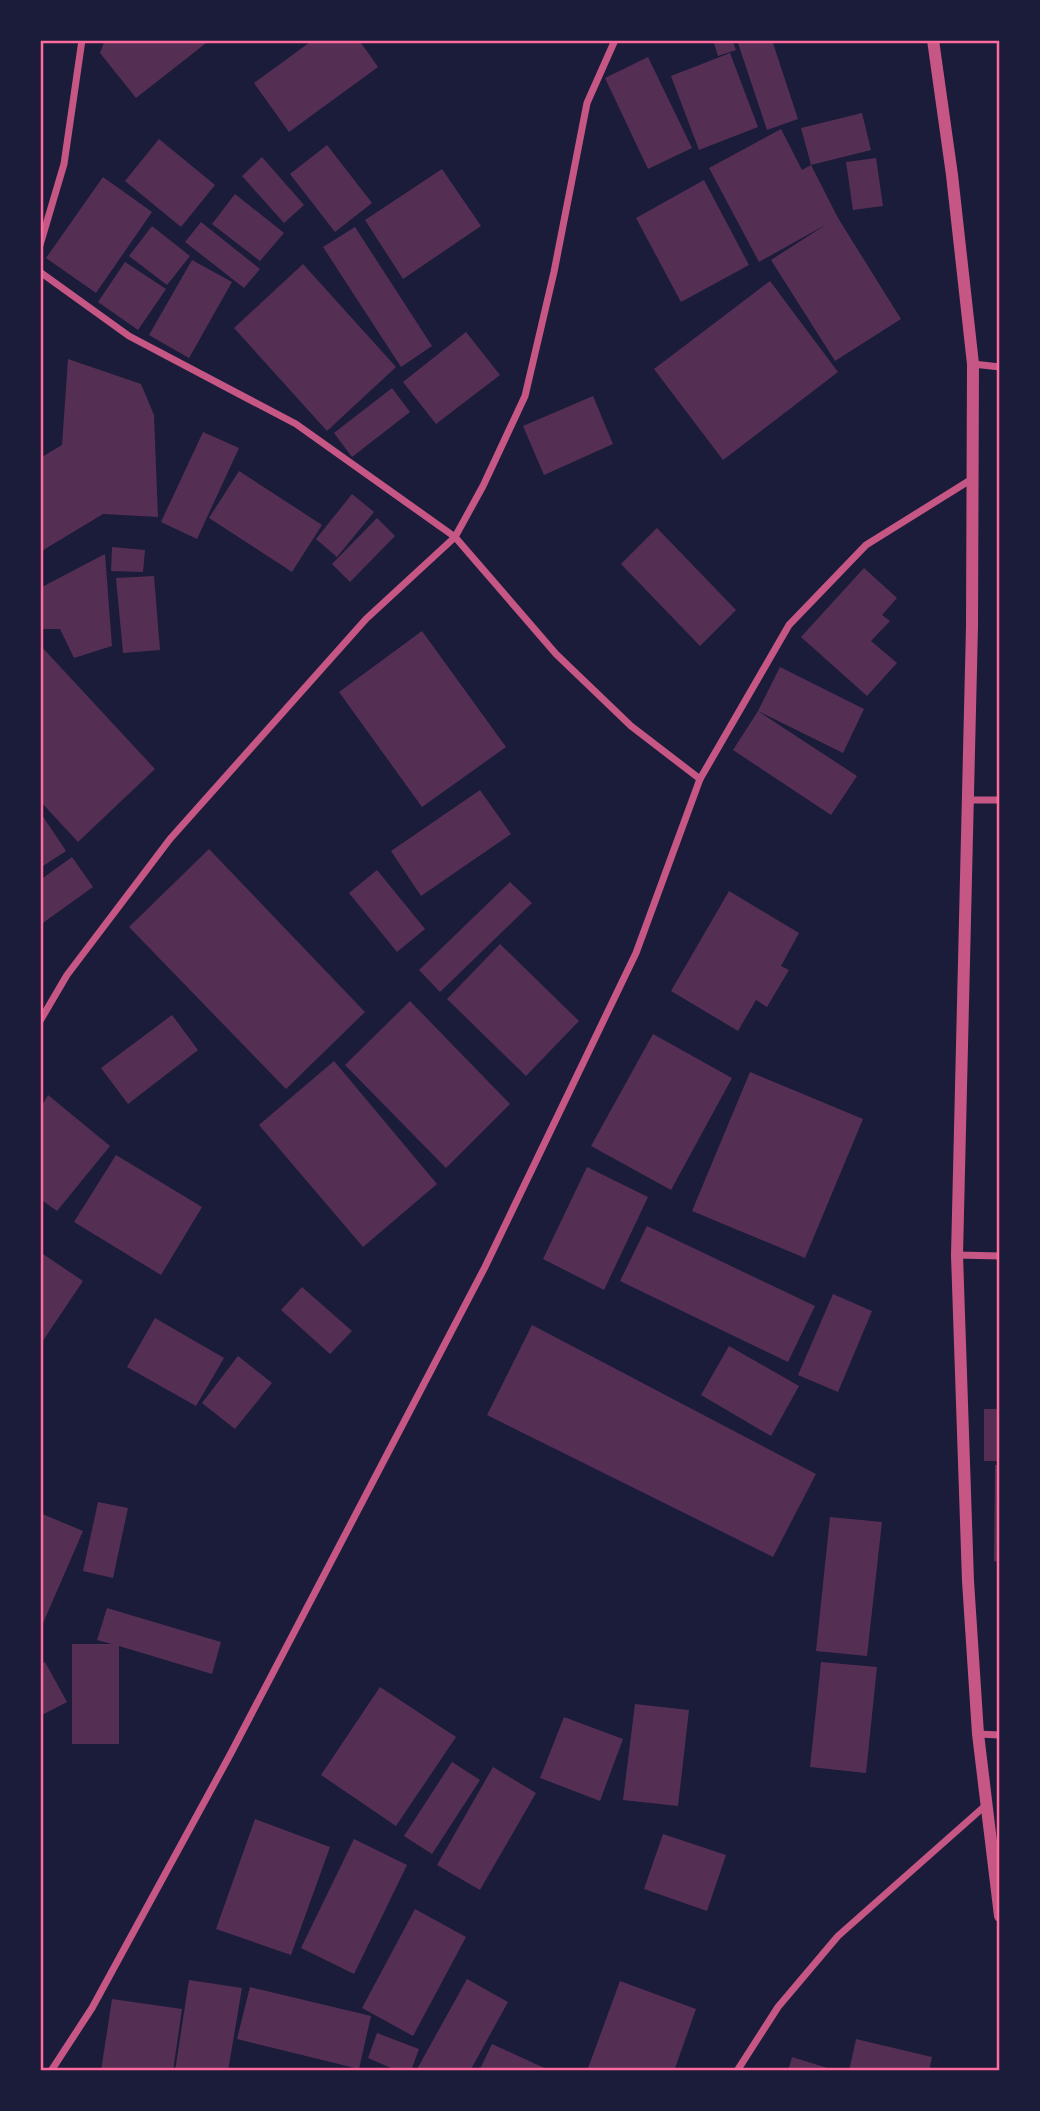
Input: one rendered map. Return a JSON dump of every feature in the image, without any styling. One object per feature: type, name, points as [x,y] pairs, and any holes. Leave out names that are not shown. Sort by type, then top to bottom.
[{"type":"street","points":[[40,246],[64,164],[82,40]]},
{"type":"street","points":[[40,1021],[67,975],[170,839],[366,619],[455,537],[483,486],[525,396],[554,272],[587,103],[615,40]]},
{"type":"street","points":[[933,40],[952,175],[973,364],[968,800],[957,1255],[968,1581],[978,1734],[1000,1916]]},
{"type":"street","points":[[40,272],[129,335],[296,424],[455,537],[556,654],[631,726],[700,779]]},
{"type":"street","points":[[973,364],[1000,367]]},
{"type":"street","points":[[51,2071],[92,2008],[232,1752],[485,1267],[636,953],[700,779],[789,625],[866,545],[973,478]]},
{"type":"street","points":[[968,800],[1000,800]]},
{"type":"street","points":[[957,1255],[1000,1256]]},
{"type":"street","points":[[978,1734],[1000,1735]]},
{"type":"street","points":[[737,2071],[778,2007],[838,1936],[986,1805]]},
{"type":"building","points":[[105,40],[210,40],[136,98],[100,53]]},
{"type":"building","points":[[313,40],[359,40],[378,67],[289,132],[254,83]]},
{"type":"building","points":[[713,40],[732,40],[736,50],[718,56]]},
{"type":"building","points":[[737,40],[772,40],[798,119],[767,130]]},
{"type":"building","points":[[730,53],[758,127],[699,150],[671,76]]},
{"type":"building","points":[[648,57],[692,148],[648,169],[605,78]]},
{"type":"building","points":[[862,113],[871,150],[811,165],[801,128]]},
{"type":"building","points":[[781,129],[802,170],[811,165],[838,218],[901,319],[835,361],[771,260],[827,224],[759,262],[709,168]]},
{"type":"building","points":[[159,139],[215,185],[181,227],[125,181]]},
{"type":"building","points":[[327,145],[372,203],[335,232],[290,174]]},
{"type":"building","points":[[262,157],[304,205],[284,223],[242,176]]},
{"type":"building","points":[[876,158],[883,206],[853,210],[846,162]]},
{"type":"building","points":[[442,169],[481,226],[403,279],[365,220]]},
{"type":"building","points":[[103,177],[152,212],[96,293],[46,258]]},
{"type":"building","points":[[704,180],[749,265],[681,302],[636,218]]},
{"type":"building","points":[[235,194],[284,233],[260,261],[212,224]]},
{"type":"building","points":[[201,222],[260,269],[244,288],[185,242]]},
{"type":"building","points":[[152,226],[190,256],[167,285],[129,256]]},
{"type":"building","points":[[355,227],[432,346],[401,367],[323,247]]},
{"type":"building","points":[[192,260],[232,282],[189,358],[149,335]]},
{"type":"building","points":[[125,262],[166,289],[138,330],[98,302]]},
{"type":"building","points":[[303,264],[396,367],[327,431],[234,328]]},
{"type":"building","points":[[770,281],[838,372],[723,460],[654,369]]},
{"type":"building","points":[[466,332],[500,375],[436,424],[403,382]]},
{"type":"building","points":[[68,359],[141,384],[154,415],[158,517],[103,514],[40,552],[40,458],[62,445]]},
{"type":"building","points":[[392,388],[410,412],[352,457],[334,433]]},
{"type":"building","points":[[593,396],[613,444],[544,475],[523,426]]},
{"type":"building","points":[[203,432],[239,448],[197,539],[161,522]]},
{"type":"building","points":[[239,471],[322,525],[292,572],[209,518]]},
{"type":"building","points":[[352,494],[374,512],[337,557],[316,539]]},
{"type":"building","points":[[377,518],[395,536],[350,582],[332,564]]},
{"type":"building","points":[[657,528],[736,610],[700,646],[621,564]]},
{"type":"building","points":[[112,547],[145,550],[143,572],[111,571]]},
{"type":"building","points":[[105,554],[112,646],[74,658],[60,629],[40,629],[40,588]]},
{"type":"building","points":[[864,568],[897,598],[882,615],[890,621],[871,641],[897,663],[867,696],[801,637]]},
{"type":"building","points":[[154,576],[160,650],[123,653],[116,578]]},
{"type":"building","points":[[422,631],[506,747],[422,807],[339,692]]},
{"type":"building","points":[[40,645],[155,769],[78,842],[40,801]]},
{"type":"building","points":[[780,667],[864,709],[843,753],[758,711]]},
{"type":"building","points":[[758,711],[857,776],[831,815],[733,750]]},
{"type":"building","points":[[480,790],[511,834],[421,896],[391,851]]},
{"type":"building","points":[[40,812],[66,851],[40,868]]},
{"type":"building","points":[[209,849],[365,1012],[286,1089],[129,927]]},
{"type":"building","points":[[72,857],[93,887],[40,925],[40,880]]},
{"type":"building","points":[[377,870],[425,929],[397,952],[349,893]]},
{"type":"building","points":[[510,882],[532,903],[440,992],[419,970]]},
{"type":"building","points":[[729,891],[799,933],[781,966],[789,970],[767,1007],[756,1000],[738,1031],[671,991]]},
{"type":"building","points":[[500,944],[579,1021],[526,1076],[447,999]]},
{"type":"building","points":[[410,1001],[510,1104],[446,1168],[345,1065]]},
{"type":"building","points":[[172,1015],[198,1050],[128,1104],[101,1068]]},
{"type":"building","points":[[653,1034],[732,1078],[671,1190],[591,1146]]},
{"type":"building","points":[[334,1061],[437,1184],[363,1247],[259,1125]]},
{"type":"building","points":[[750,1072],[863,1119],[805,1258],[692,1211]]},
{"type":"building","points":[[48,1095],[110,1146],[57,1211],[40,1199],[40,1109]]},
{"type":"building","points":[[116,1155],[202,1207],[161,1275],[74,1222]]},
{"type":"building","points":[[587,1167],[648,1197],[604,1290],[543,1259]]},
{"type":"building","points":[[647,1226],[815,1306],[788,1362],[620,1281]]},
{"type":"building","points":[[40,1252],[83,1281],[40,1345]]},
{"type":"building","points":[[302,1287],[352,1331],[330,1354],[281,1310]]},
{"type":"building","points":[[833,1294],[872,1311],[838,1392],[798,1375]]},
{"type":"building","points":[[155,1318],[224,1358],[196,1406],[127,1367]]},
{"type":"building","points":[[532,1325],[816,1474],[773,1557],[487,1415]]},
{"type":"building","points":[[729,1346],[799,1386],[771,1436],[701,1395]]},
{"type":"building","points":[[238,1356],[272,1383],[235,1429],[202,1403]]},
{"type":"building","points":[[984,1409],[1000,1409],[1000,1461],[984,1461]]},
{"type":"building","points":[[995,1465],[1000,1465],[1000,1562],[994,1561]]},
{"type":"building","points":[[98,1502],[128,1508],[113,1578],[83,1571]]},
{"type":"building","points":[[40,1513],[83,1531],[40,1630]]},
{"type":"building","points":[[830,1517],[882,1522],[867,1656],[816,1651]]},
{"type":"building","points":[[107,1608],[221,1642],[212,1674],[119,1646],[119,1744],[72,1744],[72,1644],[112,1644],[97,1640]]},
{"type":"building","points":[[45,1662],[67,1702],[40,1716],[40,1665]]},
{"type":"building","points":[[821,1662],[877,1667],[866,1773],[810,1767]]},
{"type":"building","points":[[380,1687],[456,1737],[396,1826],[321,1775]]},
{"type":"building","points":[[635,1704],[689,1710],[678,1806],[623,1800]]},
{"type":"building","points":[[564,1717],[623,1739],[600,1801],[540,1778]]},
{"type":"building","points":[[452,1762],[480,1780],[432,1854],[404,1836]]},
{"type":"building","points":[[493,1767],[536,1793],[480,1890],[437,1865]]},
{"type":"building","points":[[255,1819],[330,1847],[291,1955],[216,1929]]},
{"type":"building","points":[[663,1834],[726,1855],[707,1911],[644,1889]]},
{"type":"building","points":[[354,1839],[407,1865],[354,1974],[301,1948]]},
{"type":"building","points":[[415,1909],[466,1937],[413,2036],[362,2008]]},
{"type":"building","points":[[467,1979],[508,2002],[470,2071],[416,2071]]},
{"type":"building","points":[[189,1980],[242,1988],[228,2071],[175,2071]]},
{"type":"building","points":[[620,1981],[696,2009],[674,2071],[587,2071]]},
{"type":"building","points":[[250,1987],[371,2016],[359,2069],[237,2039]]},
{"type":"building","points":[[112,1999],[182,2009],[173,2071],[101,2071]]},
{"type":"building","points":[[377,2033],[419,2049],[411,2071],[398,2071],[368,2058]]},
{"type":"building","points":[[856,2039],[932,2057],[929,2071],[849,2071]]},
{"type":"building","points":[[492,2044],[551,2071],[479,2071]]},
{"type":"building","points":[[792,2057],[834,2070],[834,2071],[788,2071]]}]
